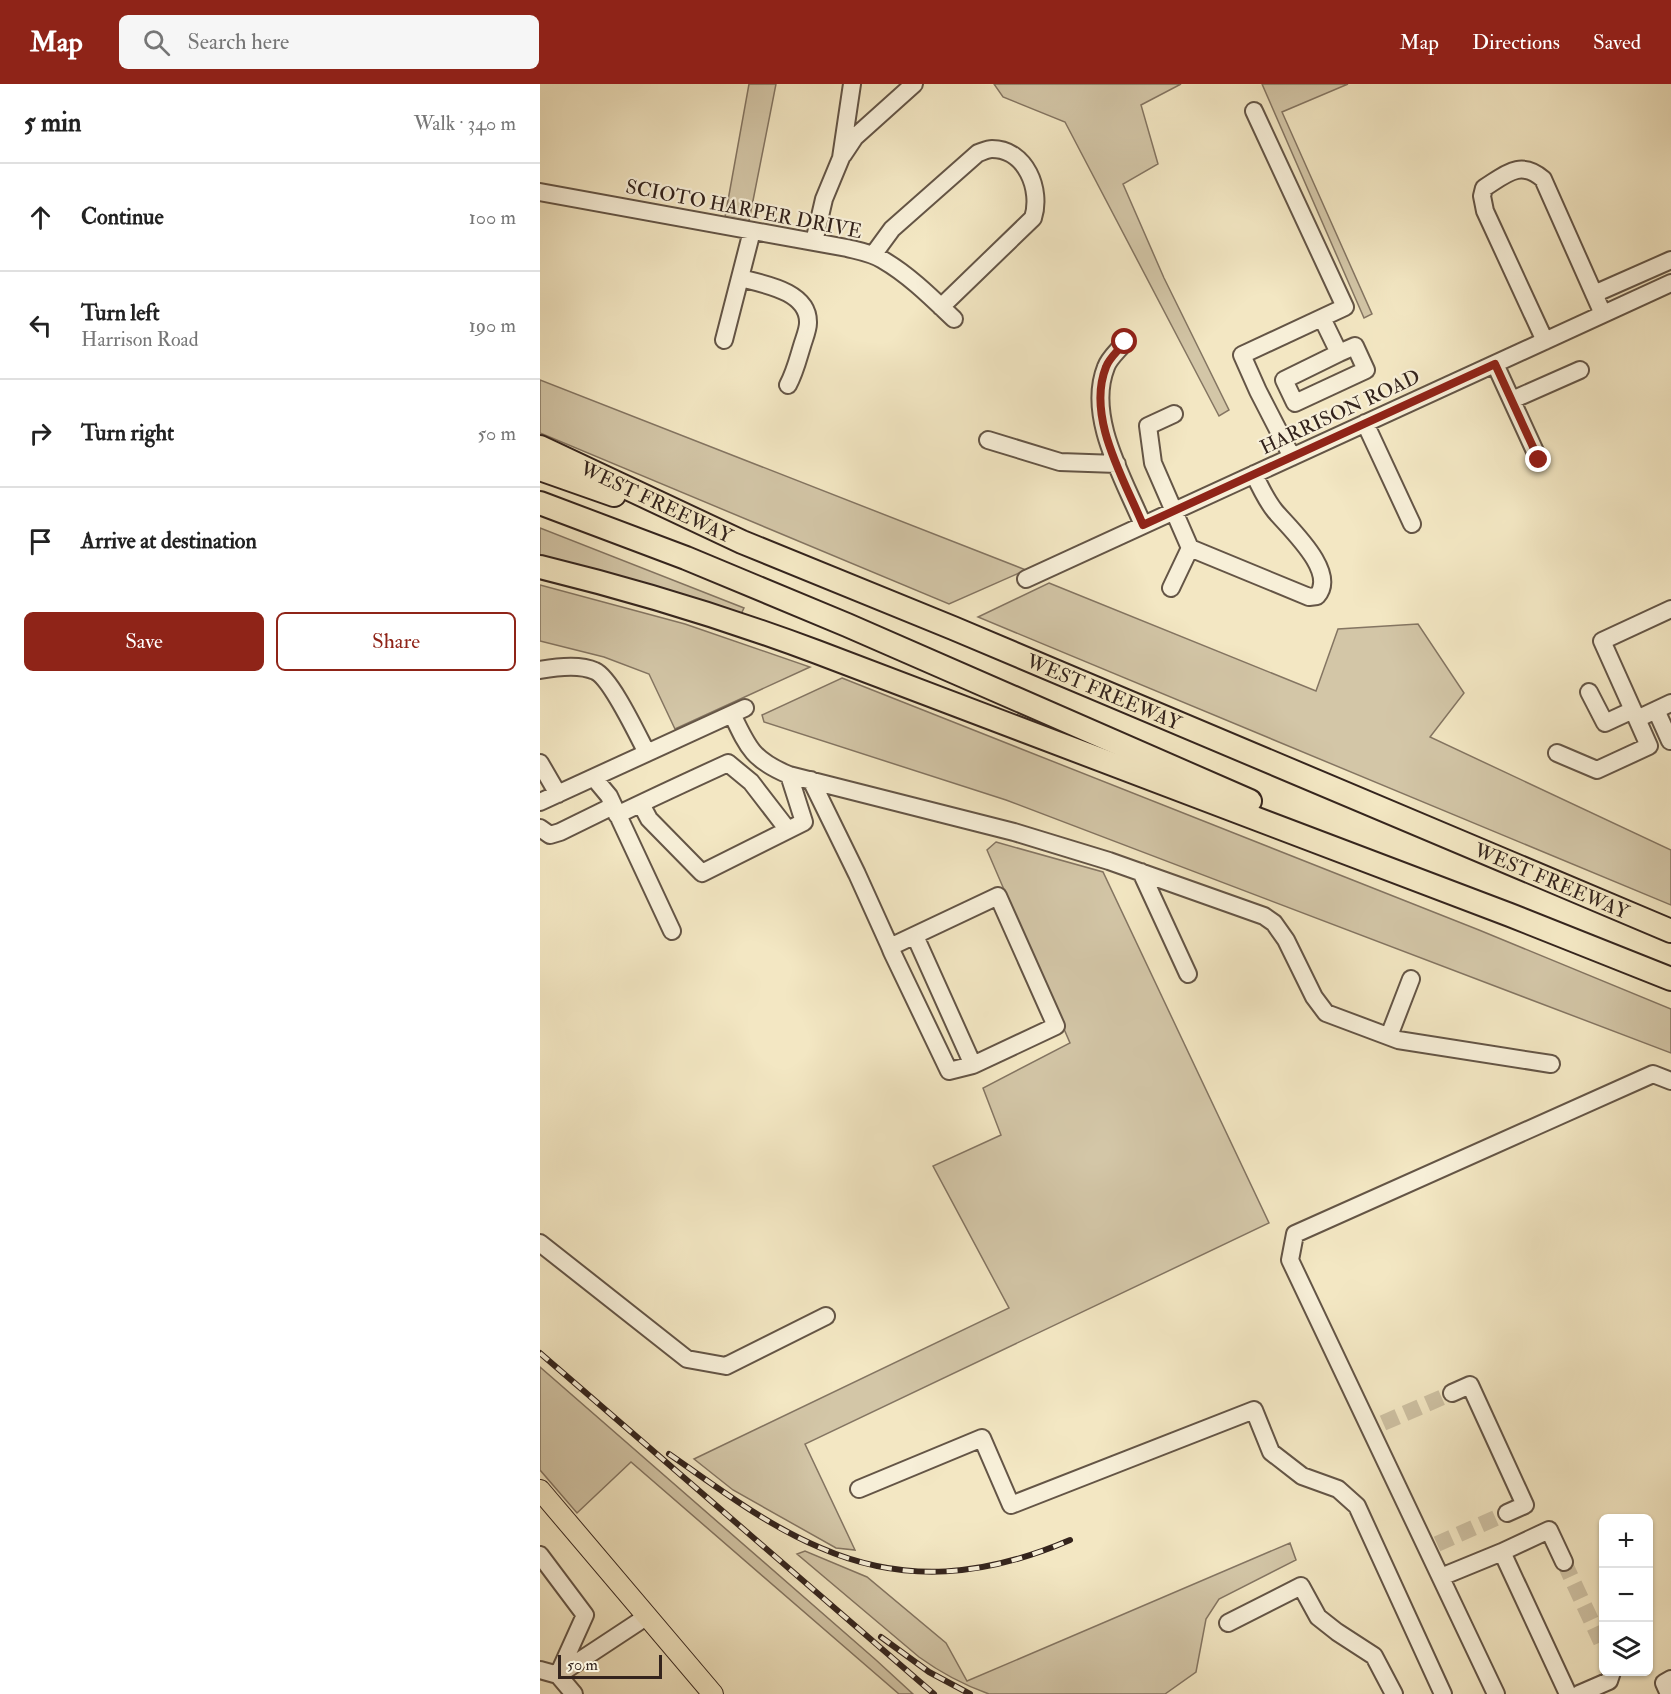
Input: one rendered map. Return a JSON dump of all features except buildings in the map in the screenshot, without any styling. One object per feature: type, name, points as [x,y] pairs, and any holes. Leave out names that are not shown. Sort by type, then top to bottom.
[{"type":"highway","name":"WEST FREEWAY","points":[[540,447],[742,542],[942,623],[1671,931]]},
{"type":"highway","points":[[540,469],[742,542]]},
{"type":"highway","points":[[540,503],[686,558],[857,629],[1509,915]]},
{"type":"highway","points":[[540,567],[602,582],[751,628],[1509,915],[1671,980]]},
{"type":"main road","points":[[540,1490],[713,1694]]},
{"type":"street","points":[[841,158],[852,84]]},
{"type":"street","points":[[814,242],[824,199],[841,158],[855,137],[914,84]]},
{"type":"street","points":[[1254,111],[1345,307],[1242,355],[1293,457]]},
{"type":"street","points":[[873,255],[892,229],[978,153],[991,149],[1008,152],[1022,162],[1037,195],[1037,207],[1033,218],[942,307]]},
{"type":"street","points":[[1545,341],[1485,211],[1482,196],[1484,188],[1511,171],[1520,168],[1536,173],[1543,179],[1603,314]]},
{"type":"street","name":"SCIOTO HARPER DRIVE","points":[[540,192],[814,242],[873,255],[920,287],[954,319]]},
{"type":"street","points":[[724,340],[752,231]]},
{"type":"street","points":[[1594,294],[1671,260]]},
{"type":"street","points":[[740,278],[786,291],[807,313],[808,324],[794,374],[788,385]]},
{"type":"street","name":"HARRISON ROAD","points":[[1026,579],[1671,283]]},
{"type":"street","points":[[1322,318],[1339,353]]},
{"type":"street","points":[[1125,342],[1106,365],[1099,388],[1105,436],[1143,525]]},
{"type":"street","points":[[1355,346],[1366,370],[1295,403],[1284,380],[1339,353],[1355,346]]},
{"type":"street","points":[[1495,364],[1539,460]]},
{"type":"street","points":[[1512,400],[1580,370]]},
{"type":"street","points":[[1174,414],[1148,426],[1153,463],[1190,548],[1309,597],[1317,596],[1322,590],[1323,579],[1316,563],[1305,544],[1267,500],[1254,474]]},
{"type":"street","points":[[1365,423],[1412,524]]},
{"type":"street","points":[[988,440],[1060,462],[1117,464]]},
{"type":"street","points":[[1171,588],[1190,548]]},
{"type":"street","points":[[1557,753],[1597,770],[1649,746],[1602,641],[1671,609]]},
{"type":"street","points":[[540,670],[556,667],[595,670],[620,702],[647,753]]},
{"type":"street","points":[[1589,692],[1605,723],[1664,707],[1670,741]]},
{"type":"street","points":[[540,802],[738,711],[745,743],[755,756],[769,767],[789,775],[1014,832],[1141,872],[1264,916],[1274,923],[1286,940],[1314,997],[1326,1013],[1398,1040],[1551,1064]]},
{"type":"street","points":[[540,763],[558,794]]},
{"type":"street","points":[[540,828],[550,835],[641,804],[728,763],[751,782],[788,830]]},
{"type":"street","points":[[641,804],[649,819],[702,873],[804,822],[789,775]]},
{"type":"street","points":[[594,778],[609,796],[672,931]]},
{"type":"street","points":[[811,780],[857,874],[890,947],[949,1071],[973,1065],[1056,1026],[998,896],[890,947]]},
{"type":"street","points":[[1141,872],[1188,974]]},
{"type":"street","points":[[915,936],[973,1065]]},
{"type":"street","points":[[1389,1036],[1411,979]]},
{"type":"street","points":[[1496,1694],[1441,1577],[1432,1546],[1376,1426],[1290,1260],[1295,1234],[1653,1074],[1671,1081]]},
{"type":"street","points":[[540,1243],[687,1359],[726,1366],[826,1316]]},
{"type":"street","points":[[1452,1393],[1470,1385],[1526,1505],[1507,1513]]},
{"type":"street","points":[[859,1489],[982,1438],[1011,1505],[1254,1410],[1271,1452],[1302,1476],[1338,1489],[1357,1506],[1443,1694]]},
{"type":"street","points":[[1441,1577],[1550,1530],[1564,1562]]},
{"type":"street","points":[[1502,1552],[1568,1694]]},
{"type":"street","points":[[540,1555],[585,1615],[558,1675]]},
{"type":"street","points":[[1228,1623],[1301,1586],[1318,1617],[1374,1656],[1394,1694]]},
{"type":"street","points":[[558,1675],[646,1617]]},
{"type":"street","points":[[540,1670],[558,1675],[574,1694]]},
{"type":"street","points":[[1579,1694],[1609,1681],[1610,1676]]},
{"type":"street","points":[[1670,1694],[1664,1683],[1671,1679]]},
{"type":"shaded area","points":[[749,84],[776,84],[749,221],[725,217]]},
{"type":"shaded area","points":[[994,84],[1181,84],[1141,105],[1158,164],[1123,184],[1164,278],[1229,410],[1219,416],[1065,122],[1003,97]]},
{"type":"shaded area","points":[[1262,84],[1348,84],[1282,112],[1372,314],[1364,318]]},
{"type":"shaded area","points":[[540,380],[1026,570],[949,604],[540,433]]},
{"type":"shaded area","points":[[540,528],[744,608],[741,614],[540,557]]},
{"type":"shaded area","points":[[1049,583],[1316,691],[1338,629],[1418,624],[1464,693],[1430,737],[1671,850],[1671,905],[978,617]]},
{"type":"shaded area","points":[[540,585],[685,624],[810,667],[675,729],[649,674],[604,657],[540,641]]},
{"type":"shaded area","points":[[842,678],[1479,930],[1671,1009],[1671,1053],[1006,800],[764,722],[762,715]]},
{"type":"shaded area","points":[[996,842],[1103,872],[1269,1223],[805,1444],[855,1550],[836,1548],[733,1490],[694,1459],[1009,1308],[933,1166],[1001,1135],[983,1088],[1070,1043],[987,850]]},
{"type":"shaded area","points":[[540,1367],[913,1694],[899,1694],[631,1462],[577,1513],[540,1470]]},
{"type":"shaded area","points":[[1290,1543],[1296,1560],[1219,1599],[1206,1619],[1196,1672],[1165,1694],[989,1694],[962,1683],[919,1657],[797,1554],[805,1551],[867,1577],[946,1643],[967,1681]]},
{"type":"tunnel","points":[[1383,1423],[1452,1393]]},
{"type":"tunnel","points":[[1437,1544],[1507,1513]]},
{"type":"tunnel","points":[[1564,1562],[1599,1637]]},
{"type":"railway","points":[[540,1353],[934,1694]]},
{"type":"railway","points":[[669,1454],[742,1505],[801,1539],[853,1560],[884,1567],[915,1571],[977,1568],[1008,1562],[1070,1540]]},
{"type":"railway","points":[[881,1637],[929,1672],[970,1694]]},
{"type":"route","points":[[1125,342],[1106,365],[1099,388],[1105,436],[1143,525],[1495,364],[1539,460]]}]
